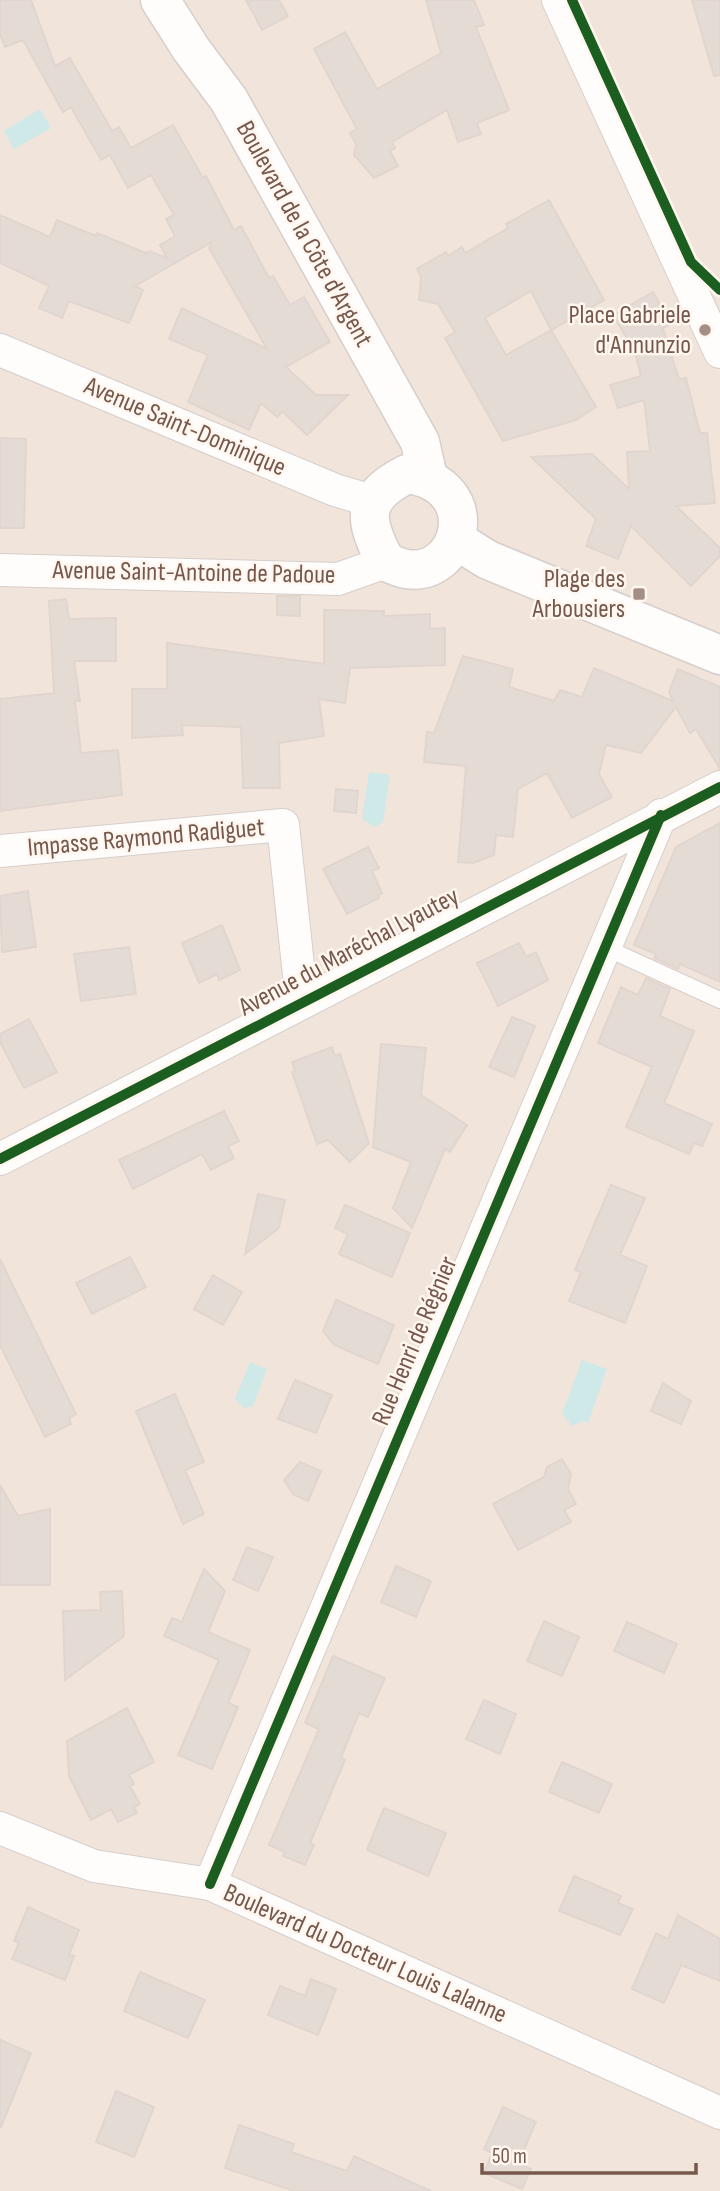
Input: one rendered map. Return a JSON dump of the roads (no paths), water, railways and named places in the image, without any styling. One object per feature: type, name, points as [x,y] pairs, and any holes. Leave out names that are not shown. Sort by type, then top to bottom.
[{"type":"main road","name":"Boulevard de la Côte d'Argent","points":[[160,0],[242,123],[420,442],[428,477]]},
{"type":"main road","points":[[407,474],[428,477],[446,490],[458,512],[456,540],[445,557],[426,566],[408,569],[386,562],[372,537],[368,518],[372,501],[387,484],[407,474]]},
{"type":"main road","points":[[456,540],[488,560],[720,655]]},
{"type":"street","points":[[558,0],[720,352]]},
{"type":"street","name":"Avenue Saint-Dominique","points":[[0,349],[335,490],[372,501]]},
{"type":"street","name":"Avenue Saint-Antoine de Padoue","points":[[0,570],[338,579],[386,562]]},
{"type":"street","name":"Avenue du Maréchal Lyautey","points":[[0,1159],[720,787]]},
{"type":"street","name":"Rue Henri de Régnier","points":[[209,1884],[662,815]]},
{"type":"street","name":"Impasse Raymond Radiguet","points":[[0,851],[282,825],[302,1003]]},
{"type":"street","name":"Boulevard du Docteur Louis Lalanne","points":[[0,1828],[94,1866],[209,1884],[720,2113]]},
{"type":"lane","points":[[606,948],[720,1000]]},
{"type":"water","points":[[40,109],[51,128],[14,149],[4,131]]},
{"type":"water","points":[[369,772],[390,775],[383,822],[374,827],[362,819]]},
{"type":"water","points":[[582,1360],[607,1369],[588,1423],[583,1421],[572,1426],[562,1414]]},
{"type":"water","points":[[250,1362],[267,1369],[253,1406],[244,1408],[235,1399]]},
{"type":"place","name":"Place Gabriele d'Annunzio","points":[[705,330]]},
{"type":"place","name":"Plage des Arbousiers","points":[[639,594]]}]
